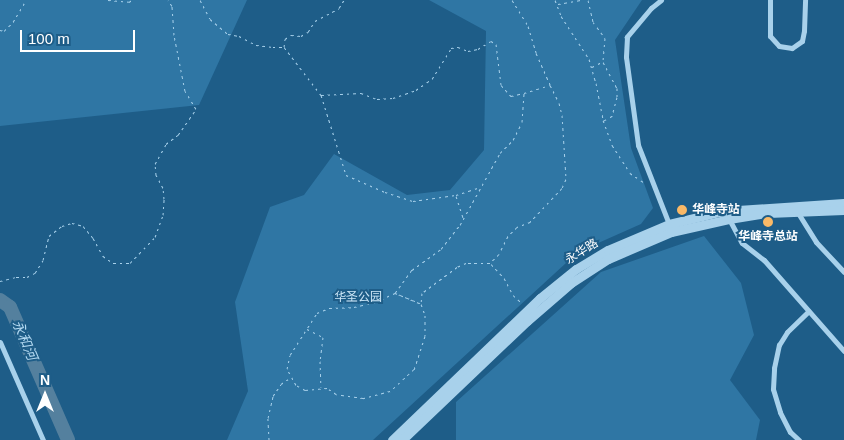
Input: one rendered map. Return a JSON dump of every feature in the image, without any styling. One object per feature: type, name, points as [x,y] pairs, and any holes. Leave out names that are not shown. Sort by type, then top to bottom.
[{"type":"street","points":[[661,0],[634,28],[628,37],[626,47],[638,145],[670,228]]},
{"type":"street","points":[[770,0],[770,36],[779,46],[792,48],[802,41],[805,21],[804,0]]},
{"type":"street","name":"永华路","points":[[402,440],[571,283],[608,259],[695,216],[744,208],[844,203]]},
{"type":"street","name":"永华路","points":[[392,440],[528,309],[559,283],[593,259],[627,241],[670,228],[768,213],[844,210]]},
{"type":"street","points":[[798,213],[816,242],[844,272]]},
{"type":"street","points":[[729,219],[742,242],[764,260],[844,351]]},
{"type":"street","points":[[799,440],[790,432],[780,412],[773,389],[774,368],[779,345],[787,332],[809,311]]},
{"type":"street","points":[[0,342],[44,440]]},
{"type":"path","points":[[0,30],[4,31],[14,22],[26,0]]},
{"type":"path","points":[[108,0],[129,2],[132,0]]},
{"type":"path","points":[[0,281],[16,277],[27,277],[35,273],[43,260],[50,236],[62,226],[72,223],[83,226],[93,238],[103,256],[113,263],[130,263],[155,237],[163,214],[164,199],[163,188],[156,175],[155,164],[166,144],[178,135],[196,109],[185,91],[174,35],[172,6],[168,0]]},
{"type":"path","points":[[200,0],[210,19],[228,34],[239,36],[256,45],[284,47],[321,95],[346,175],[385,192],[413,201],[456,195],[480,187]]},
{"type":"path","points":[[284,47],[286,39],[291,35],[301,36],[308,32],[314,21],[338,8],[344,0]]},
{"type":"path","points":[[512,0],[528,26],[536,53],[560,103],[566,179],[562,188],[530,222],[517,228],[508,236],[499,254],[490,263],[466,263],[457,267],[422,293],[421,304],[426,326],[421,352],[414,369],[390,391],[363,398],[347,397],[321,387],[305,390],[296,385],[287,369],[290,355],[317,313],[329,308],[354,307],[375,302],[395,293],[412,270],[441,249],[463,219],[500,153],[512,140],[522,122],[524,93]]},
{"type":"path","points":[[555,0],[561,16],[589,59],[603,121],[612,145],[630,173],[654,190]]},
{"type":"path","points":[[557,4],[581,0]]},
{"type":"path","points":[[588,0],[593,22],[605,38],[603,62],[617,88],[617,97],[612,116],[603,121]]},
{"type":"path","points":[[321,95],[361,92],[377,99],[393,98],[416,90],[432,79],[451,48],[458,47],[468,51],[478,49],[491,41],[496,44],[501,86],[510,96],[550,85]]},
{"type":"path","points":[[592,67],[603,62]]},
{"type":"path","points":[[456,195],[463,219]]},
{"type":"path","points":[[490,263],[504,278],[513,295],[528,309]]},
{"type":"path","points":[[395,293],[421,304]]},
{"type":"path","points":[[307,329],[323,337],[320,361],[321,387]]},
{"type":"path","points":[[269,440],[268,418],[273,396],[281,384],[291,378]]},
{"type":"green space","points":[[0,0],[247,0],[199,105],[0,126]]},
{"type":"green space","name":"华圣公园","points":[[429,0],[642,0],[615,40],[631,148],[653,208],[641,224],[578,252],[373,440],[227,440],[248,391],[235,302],[270,207],[304,195],[334,154],[407,195],[450,190],[484,150],[486,31]]},
{"type":"green space","points":[[704,236],[741,283],[754,335],[730,380],[760,420],[756,440],[456,440],[456,402],[601,272]]},
{"type":"waterway","name":"永和河","points":[[0,300],[10,307],[68,440]]},
{"type":"place","name":"华峰寺站","points":[[682,210]]},
{"type":"place","name":"华峰寺总站","points":[[768,222]]}]
